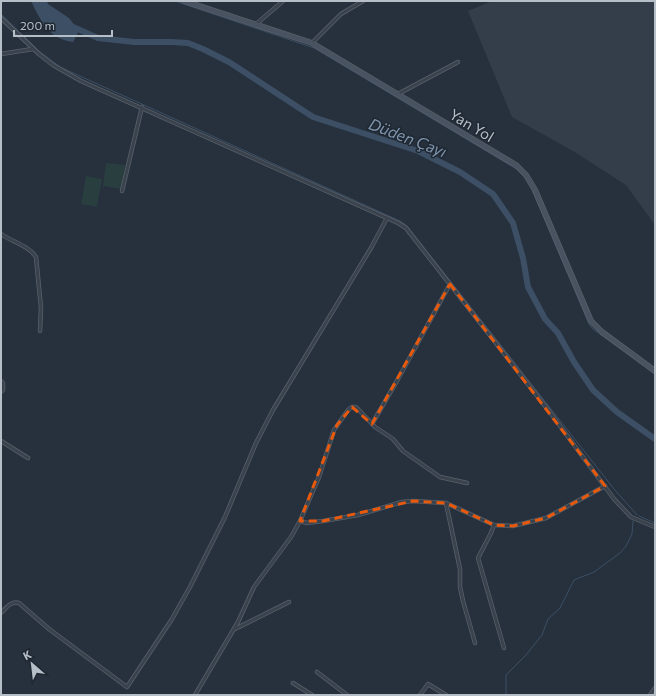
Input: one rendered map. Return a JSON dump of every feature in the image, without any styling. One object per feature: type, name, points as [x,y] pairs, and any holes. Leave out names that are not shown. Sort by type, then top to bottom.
[{"type":"street","name":"Yan Yol","points":[[184,1],[312,43],[520,168],[530,180],[535,190],[591,321],[602,332],[655,371]]},
{"type":"street","points":[[256,25],[283,1]]},
{"type":"street","points":[[312,43],[341,14],[363,1]]},
{"type":"street","points":[[1,18],[53,65],[81,81],[387,218],[406,228],[549,411],[624,511],[631,516],[655,527]]},
{"type":"street","points":[[1,54],[34,48]]},
{"type":"street","points":[[398,94],[458,62]]},
{"type":"street","points":[[122,191],[142,108]]},
{"type":"street","points":[[1,613],[14,602],[20,604],[49,629],[127,687],[172,619],[187,592],[225,517],[256,443],[273,410],[345,292],[387,218]]},
{"type":"street","points":[[1,234],[34,253],[36,257],[40,308],[40,331]]},
{"type":"street","points":[[372,424],[450,284]]},
{"type":"street","points":[[1,381],[3,383],[4,390],[1,392]]},
{"type":"street","points":[[195,695],[235,628],[254,587],[288,541],[300,521],[319,477],[337,424],[348,410],[352,407],[356,407],[372,424],[393,439],[403,451],[440,476],[467,483]]},
{"type":"street","points":[[1,441],[28,458]]},
{"type":"street","points":[[300,521],[307,523],[336,519],[372,511],[402,502],[426,502],[446,503],[494,525],[514,526],[540,520],[605,486]]},
{"type":"street","points":[[446,503],[460,569],[460,587],[475,643]]},
{"type":"street","points":[[494,525],[478,558],[504,648]]},
{"type":"street","points":[[235,628],[289,602]]},
{"type":"street","points":[[317,672],[347,695]]},
{"type":"street","points":[[293,683],[312,695]]},
{"type":"street","points":[[420,695],[428,684],[446,695]]},
{"type":"street","points":[[650,695],[655,688]]},
{"type":"highlighted area","points":[[450,284],[605,486],[546,518],[513,526],[494,525],[446,503],[413,501],[323,521],[300,521],[337,425],[352,407],[372,424]]},
{"type":"shaded area","points":[[492,1],[655,1],[655,225],[626,185],[573,151],[512,117],[468,11]]},
{"type":"green space","points":[[106,163],[125,165],[121,189],[103,186]]},
{"type":"green space","points":[[86,176],[102,179],[97,207],[81,204]]},
{"type":"water","points":[[31,1],[47,1],[48,4],[69,18],[79,31],[73,42],[58,37],[52,33],[42,22]]},
{"type":"waterway","points":[[175,1],[314,48],[518,170]]},
{"type":"waterway","points":[[1,14],[39,51],[60,67],[400,221],[407,226],[614,489],[637,515]]},
{"type":"waterway","name":"Düden Çayı","points":[[71,26],[98,38],[134,42],[188,43],[229,62],[313,117],[418,151],[460,172],[493,194],[513,223],[523,258],[528,287],[545,319],[558,333],[574,362],[593,390],[617,412],[655,439]]},
{"type":"waterway","points":[[522,174],[526,179]]},
{"type":"waterway","points":[[530,185],[589,324],[593,329],[627,353]]},
{"type":"waterway","points":[[639,516],[655,523]]},
{"type":"waterway","points":[[506,695],[506,675],[526,655],[542,635],[548,619],[560,608],[574,580],[594,572],[620,553],[626,546],[632,534],[633,521]]}]
